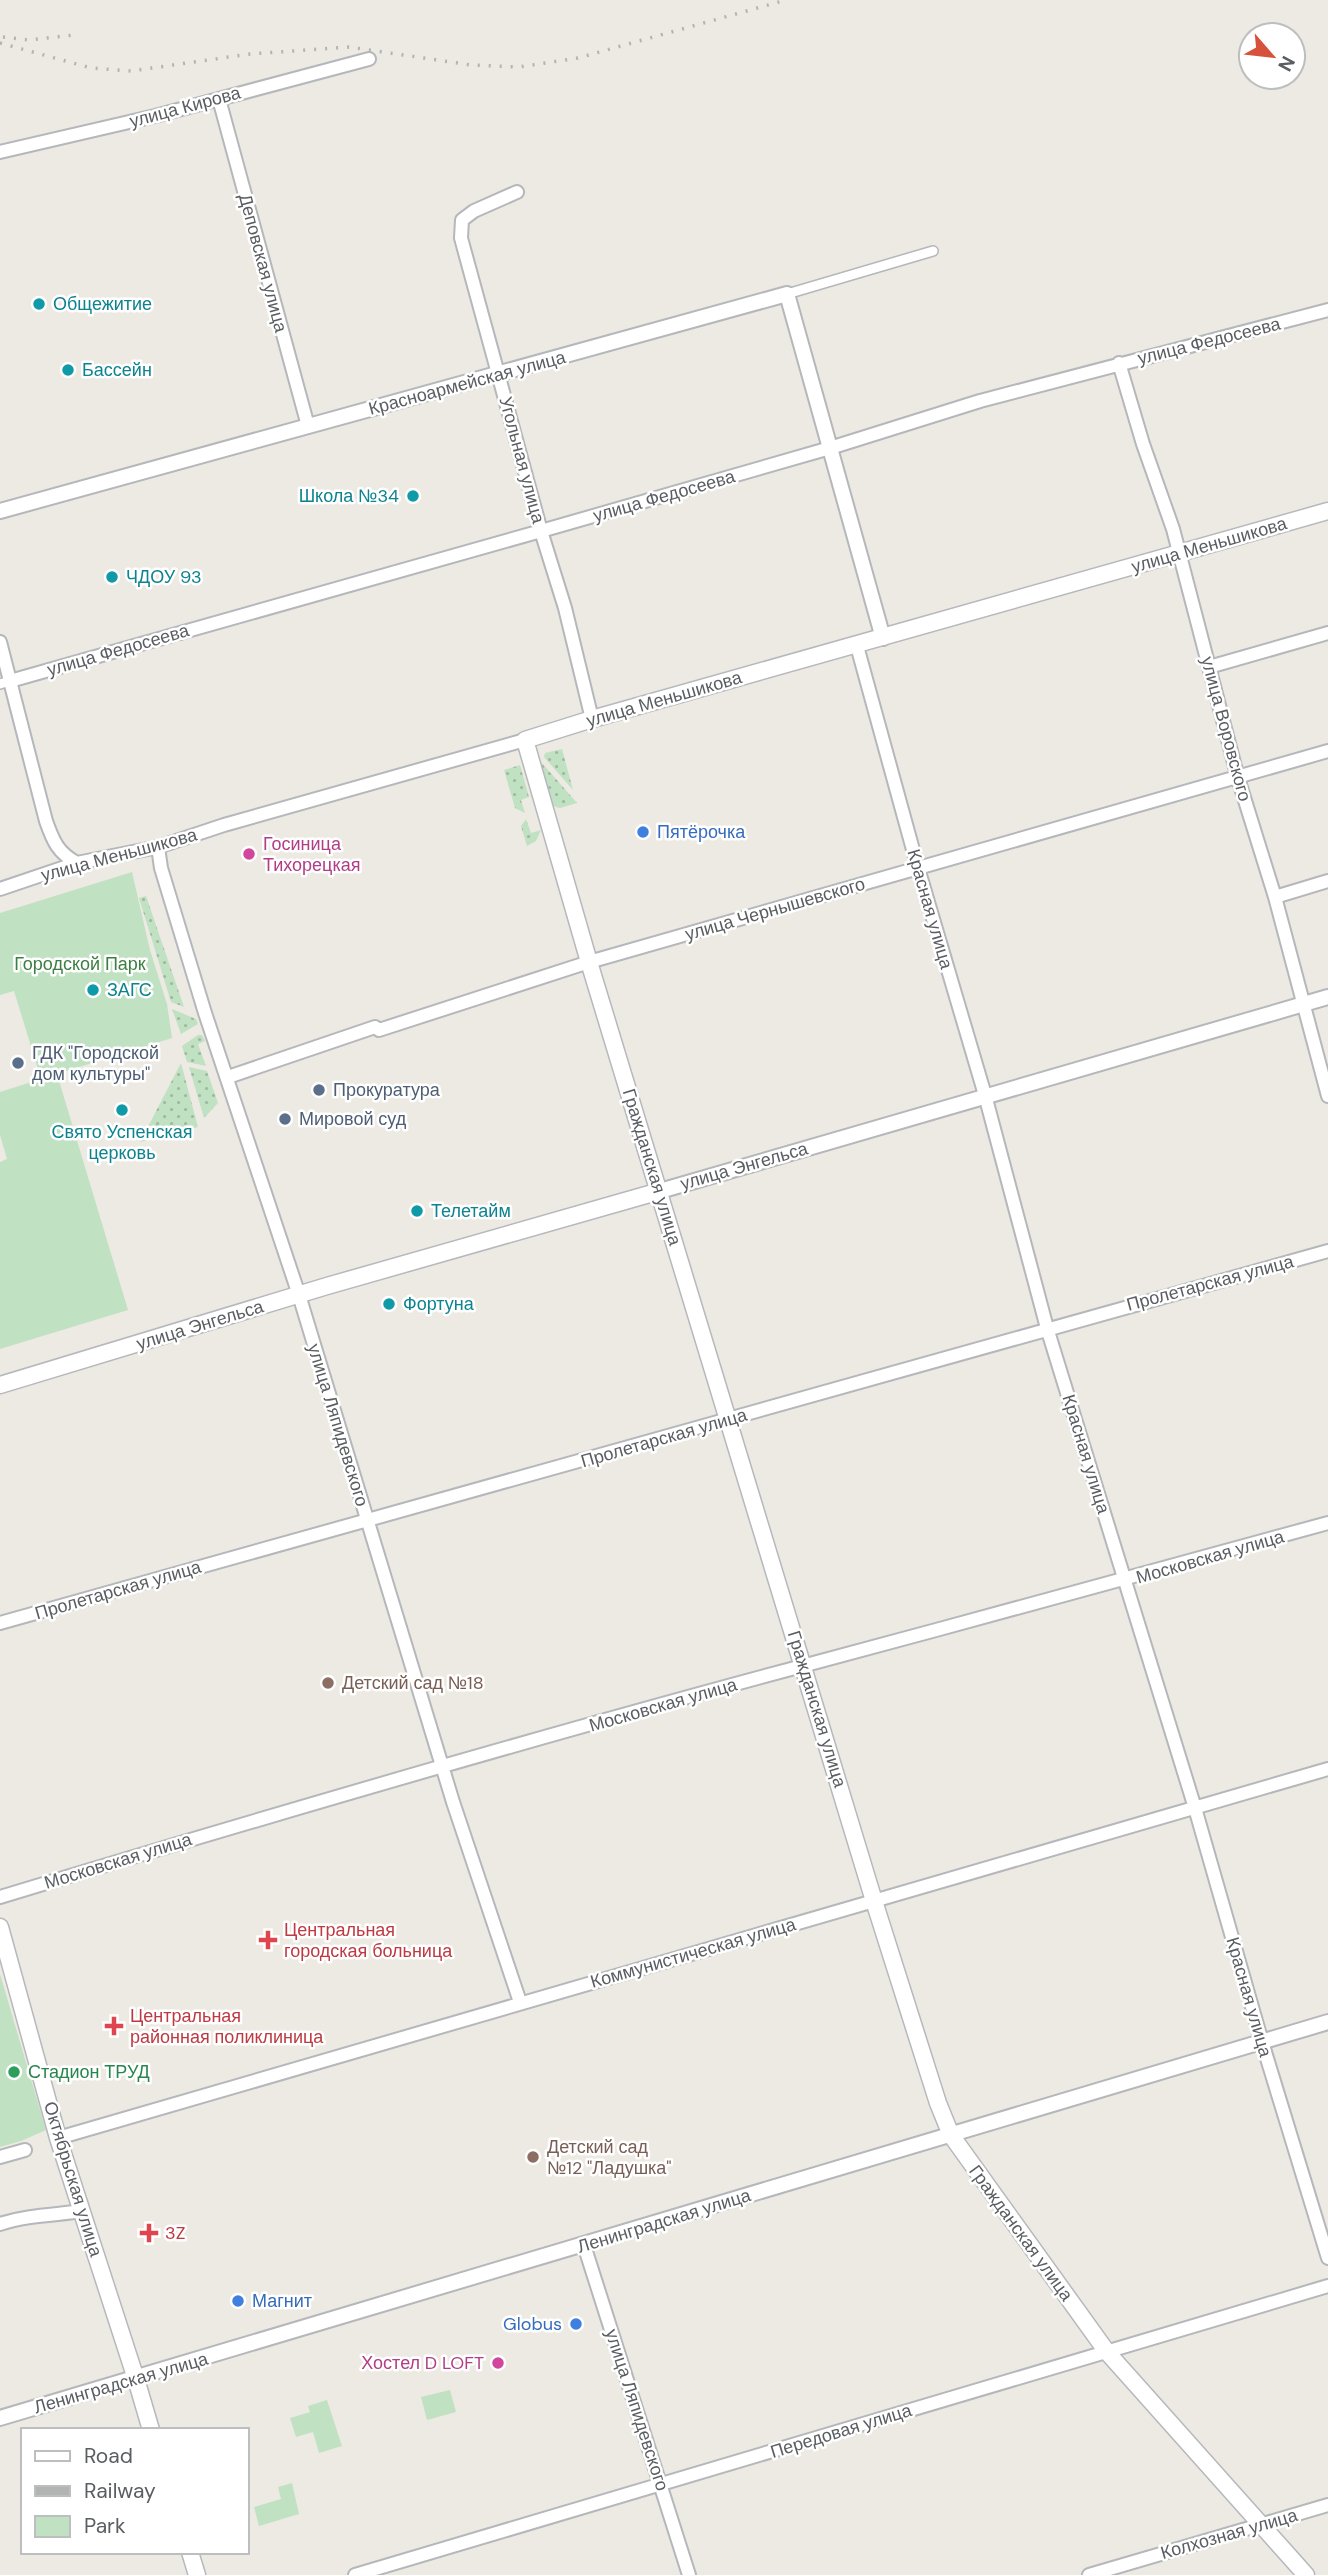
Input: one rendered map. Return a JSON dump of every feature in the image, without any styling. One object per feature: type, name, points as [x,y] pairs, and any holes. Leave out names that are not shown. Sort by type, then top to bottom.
[{"type":"main road","name":"улица Меньшикова","points":[[525,740],[1328,511]]},
{"type":"main road","name":"Гражданская улица","points":[[525,740],[589,962],[874,1901],[938,2104],[951,2135],[1107,2352],[1306,2575]]},
{"type":"main road","name":"улица Энгельса","points":[[0,1385],[660,1191]]},
{"type":"main road","name":"Октябрьская улица","points":[[0,1927],[58,2138],[150,2428]]},
{"type":"main road","points":[[191,2554],[197,2575]]},
{"type":"street","name":"улица Кирова","points":[[0,152],[219,99],[369,59]]},
{"type":"street","name":"Деповская улица","points":[[219,99],[308,426]]},
{"type":"street","name":"Угольная улица","points":[[517,192],[474,211],[462,220],[461,238],[541,531],[565,608],[592,719]]},
{"type":"street","name":"Красноармейская улица","points":[[0,510],[788,294],[933,251]]},
{"type":"street","points":[[788,294],[883,638]]},
{"type":"street","name":"улица Федосеева","points":[[5,682],[830,448],[980,401],[1328,310]]},
{"type":"street","name":"улица Воровского","points":[[1119,363],[1143,444],[1173,529],[1238,778],[1275,897],[1328,1096]]},
{"type":"street","points":[[1209,667],[1328,633]]},
{"type":"street","points":[[0,642],[5,682],[46,821],[55,845],[63,856],[77,863]]},
{"type":"street","name":"Красная улица","points":[[857,646],[918,868],[985,1095],[1047,1328],[1195,1808],[1328,2258]]},
{"type":"street","name":"улица Меньшикова","points":[[0,889],[77,863],[158,847],[224,825],[525,740]]},
{"type":"street","name":"улица Чернышевского","points":[[228,1077],[376,1027],[379,1031],[589,962],[1328,751]]},
{"type":"street","name":"улица Ляпидевского","points":[[158,847],[161,867],[205,1013],[299,1295],[453,1802],[520,2002]]},
{"type":"street","points":[[1275,897],[1328,881]]},
{"type":"street","name":"улица Энгельса","points":[[660,1191],[1328,997]]},
{"type":"street","name":"Пролетарская улица","points":[[0,1623],[1328,1251]]},
{"type":"street","name":"Московская улица","points":[[0,1897],[274,1813],[1328,1523]]},
{"type":"street","name":"Коммунистическая улица","points":[[58,2138],[1328,1769]]},
{"type":"street","name":"Ленинградская улица","points":[[0,2418],[1328,2022]]},
{"type":"street","points":[[0,2157],[25,2150]]},
{"type":"street","points":[[0,2224],[22,2216],[83,2211]]},
{"type":"street","name":"улица Ляпидевского","points":[[584,2245],[689,2575]]},
{"type":"street","name":"Передовая улица","points":[[355,2575],[1328,2286]]},
{"type":"street","name":"Колхозная улица","points":[[1089,2575],[1328,2505]]},
{"type":"green space","points":[[562,749],[573,790],[544,757],[545,753]]},
{"type":"green space","points":[[542,763],[577,803],[560,808],[550,805],[541,772]]},
{"type":"green space","points":[[520,765],[529,797],[521,800],[525,813],[515,808],[504,770]]},
{"type":"green space","points":[[526,819],[531,833],[541,830],[536,841],[527,846],[521,826]]},
{"type":"green space","name":"Городской Парк","points":[[132,872],[150,950],[167,1004],[172,1038],[57,1074],[128,1310],[0,1349],[0,1162],[7,1159],[0,1135],[0,1092],[41,1079],[14,991],[0,995],[0,913]]},
{"type":"green space","points":[[146,896],[184,1007],[171,1002],[139,898]]},
{"type":"green space","points":[[172,1009],[196,1019],[198,1024],[181,1034]]},
{"type":"green space","points":[[202,1035],[205,1041],[198,1044],[206,1066],[187,1062],[182,1046]]},
{"type":"green space","points":[[181,1063],[198,1127],[140,1142]]},
{"type":"green space","points":[[189,1067],[207,1071],[218,1103],[204,1118]]},
{"type":"green space","name":"Стадион ТРУД","points":[[0,1974],[46,2130],[0,2147]]},
{"type":"green space","points":[[450,2390],[456,2412],[427,2420],[421,2397]]},
{"type":"green space","points":[[327,2400],[342,2446],[319,2453],[313,2432],[296,2437],[290,2418],[310,2412],[308,2406]]},
{"type":"green space","points":[[292,2483],[299,2514],[259,2526],[254,2507],[281,2499],[278,2487]]},
{"type":"railway","points":[[0,43],[91,68],[131,71],[250,54],[349,47],[471,65],[519,67],[578,58],[786,0]]},
{"type":"railway","points":[[3,37],[29,40],[74,35]]},
{"type":"place","name":"Общежитие","points":[[39,304]]},
{"type":"place","name":"Бассейн","points":[[68,370]]},
{"type":"place","name":"Школа №34","points":[[413,496]]},
{"type":"place","name":"ЧДОУ 93","points":[[112,577]]},
{"type":"place","name":"Пятёрочка","points":[[643,832]]},
{"type":"place","name":"Госиница Тихорецкая","points":[[249,854]]},
{"type":"place","name":"ЗАГС","points":[[93,990]]},
{"type":"place","name":"ГДК \"Городской дом культуры\"","points":[[18,1063]]},
{"type":"place","name":"Прокуратура","points":[[319,1090]]},
{"type":"place","name":"Свято Успенская церковь","points":[[122,1110]]},
{"type":"place","name":"Мировой суд","points":[[285,1119]]},
{"type":"place","name":"Телетайм","points":[[417,1211]]},
{"type":"place","name":"Фортуна","points":[[389,1304]]},
{"type":"place","name":"Детский сад №18","points":[[328,1683]]},
{"type":"place","name":"Центральная городская больница","points":[[268,1940]]},
{"type":"place","name":"Центральная районная поликлиница","points":[[114,2026]]},
{"type":"place","name":"Стадион ТРУД","points":[[14,2072]]},
{"type":"place","name":"Детский сад №12 \"Ладушка\"","points":[[533,2157]]},
{"type":"place","name":"3Z","points":[[149,2233]]},
{"type":"place","name":"Магнит","points":[[238,2301]]},
{"type":"place","name":"Globus","points":[[576,2324]]},
{"type":"place","name":"Хостел D LOFT","points":[[498,2363]]}]
